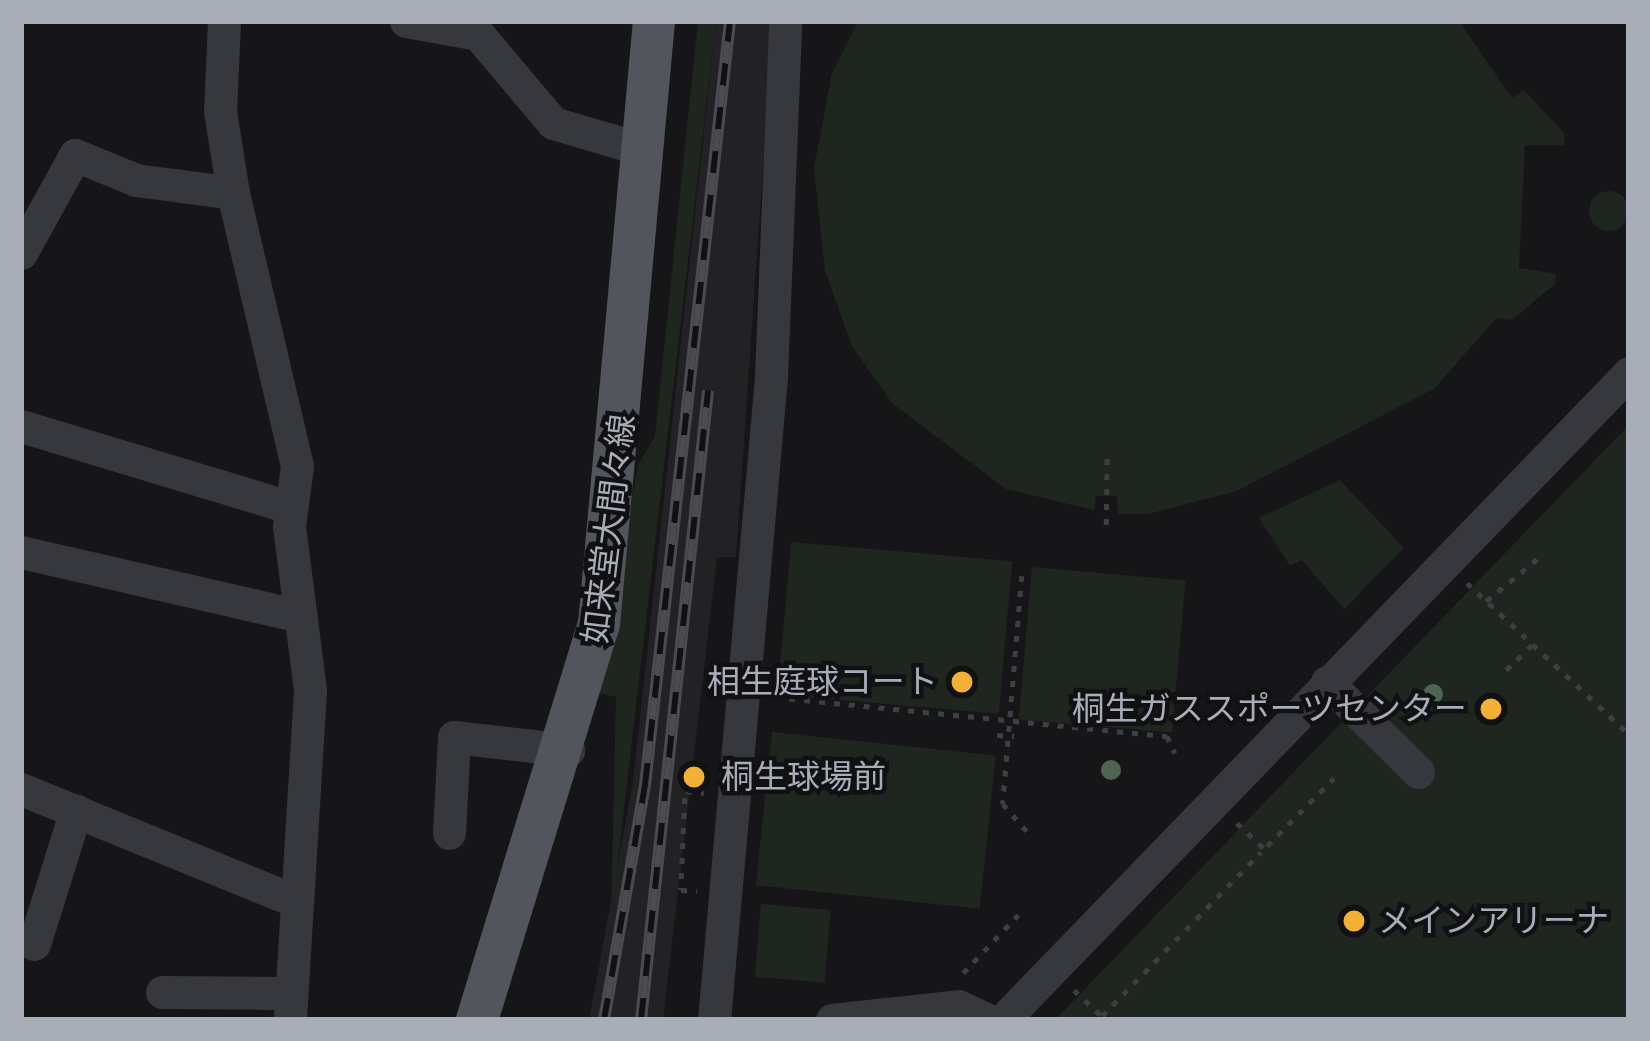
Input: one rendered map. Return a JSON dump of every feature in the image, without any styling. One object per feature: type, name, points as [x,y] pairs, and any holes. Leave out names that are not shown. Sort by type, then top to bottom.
[{"type":"main road","name":"如来堂大間々線","points":[[477,1020],[568,750],[614,526],[654,21]]},
{"type":"street","points":[[162,992],[289,1007],[292,900],[310,691],[289,507],[297,466],[233,193],[220,111],[224,21]]},
{"type":"street","points":[[406,21],[478,34],[537,111],[645,150]]},
{"type":"street","points":[[714,1020],[769,400],[785,21]]},
{"type":"street","points":[[21,253],[76,155],[136,180],[233,193]]},
{"type":"street","points":[[1003,1020],[1628,375]]},
{"type":"street","points":[[21,426],[289,507]]},
{"type":"street","points":[[21,552],[302,616]]},
{"type":"street","points":[[1327,682],[1418,772]]},
{"type":"street","points":[[449,833],[454,737],[568,750]]},
{"type":"street","points":[[21,789],[292,900]]},
{"type":"street","points":[[34,944],[76,810]]},
{"type":"street","points":[[832,1020],[958,1006],[988,1020]]},
{"type":"path","points":[[1106,525],[1107,452]]},
{"type":"path","points":[[1486,601],[1542,555]]},
{"type":"path","points":[[1022,576],[1003,803],[1032,837]]},
{"type":"path","points":[[1467,583],[1629,734]]},
{"type":"path","points":[[1506,670],[1533,644]]},
{"type":"path","points":[[758,695],[1167,736],[1175,753]]},
{"type":"path","points":[[997,735],[1013,736]]},
{"type":"path","points":[[1074,990],[1104,1018],[1334,778]]},
{"type":"path","points":[[688,793],[681,890],[709,892]]},
{"type":"path","points":[[1237,823],[1266,850]]},
{"type":"path","points":[[963,973],[1018,916]]},
{"type":"shaded area","points":[[698,21],[716,21],[611,920],[616,697],[599,693],[638,465],[655,436]]},
{"type":"shaded area","points":[[716,21],[773,21],[736,557],[717,557],[663,1020],[589,1020],[633,782]]},
{"type":"shaded area","points":[[858,21],[1459,21],[1512,98],[1524,90],[1564,133],[1565,145],[1525,145],[1519,268],[1556,274],[1555,284],[1512,320],[1496,318],[1435,388],[1237,491],[1148,514],[1118,514],[1117,496],[1096,496],[1094,510],[1006,489],[892,403],[852,346],[825,271],[814,168],[832,73]]},
{"type":"shaded area","points":[[1609,191],[1623,197],[1629,211],[1623,225],[1609,231],[1595,225],[1589,211],[1595,197]]},
{"type":"shaded area","name":"桐生ガススポーツセンター","points":[[1629,425],[1629,1020],[1055,1020],[1369,694]]},
{"type":"shaded area","points":[[1340,480],[1404,548],[1344,609],[1302,560],[1290,566],[1259,518]]},
{"type":"shaded area","points":[[791,542],[1012,561],[999,714],[778,694]]},
{"type":"shaded area","points":[[1032,567],[1185,580],[1172,733],[1019,719]]},
{"type":"shaded area","points":[[772,732],[996,756],[980,909],[756,885]]},
{"type":"shaded area","points":[[761,904],[831,910],[824,983],[755,977]]},
{"type":"railway","points":[[604,1020],[645,785],[730,21]]},
{"type":"railway","points":[[641,1020],[708,391]]},
{"type":"place","name":"相生庭球コート","points":[[962,682]]},
{"type":"place","name":"桐生ガススポーツセンター","points":[[1491,709]]},
{"type":"place","name":"桐生球場前","points":[[694,777]]},
{"type":"place","name":"メインアリーナ","points":[[1354,921]]}]
